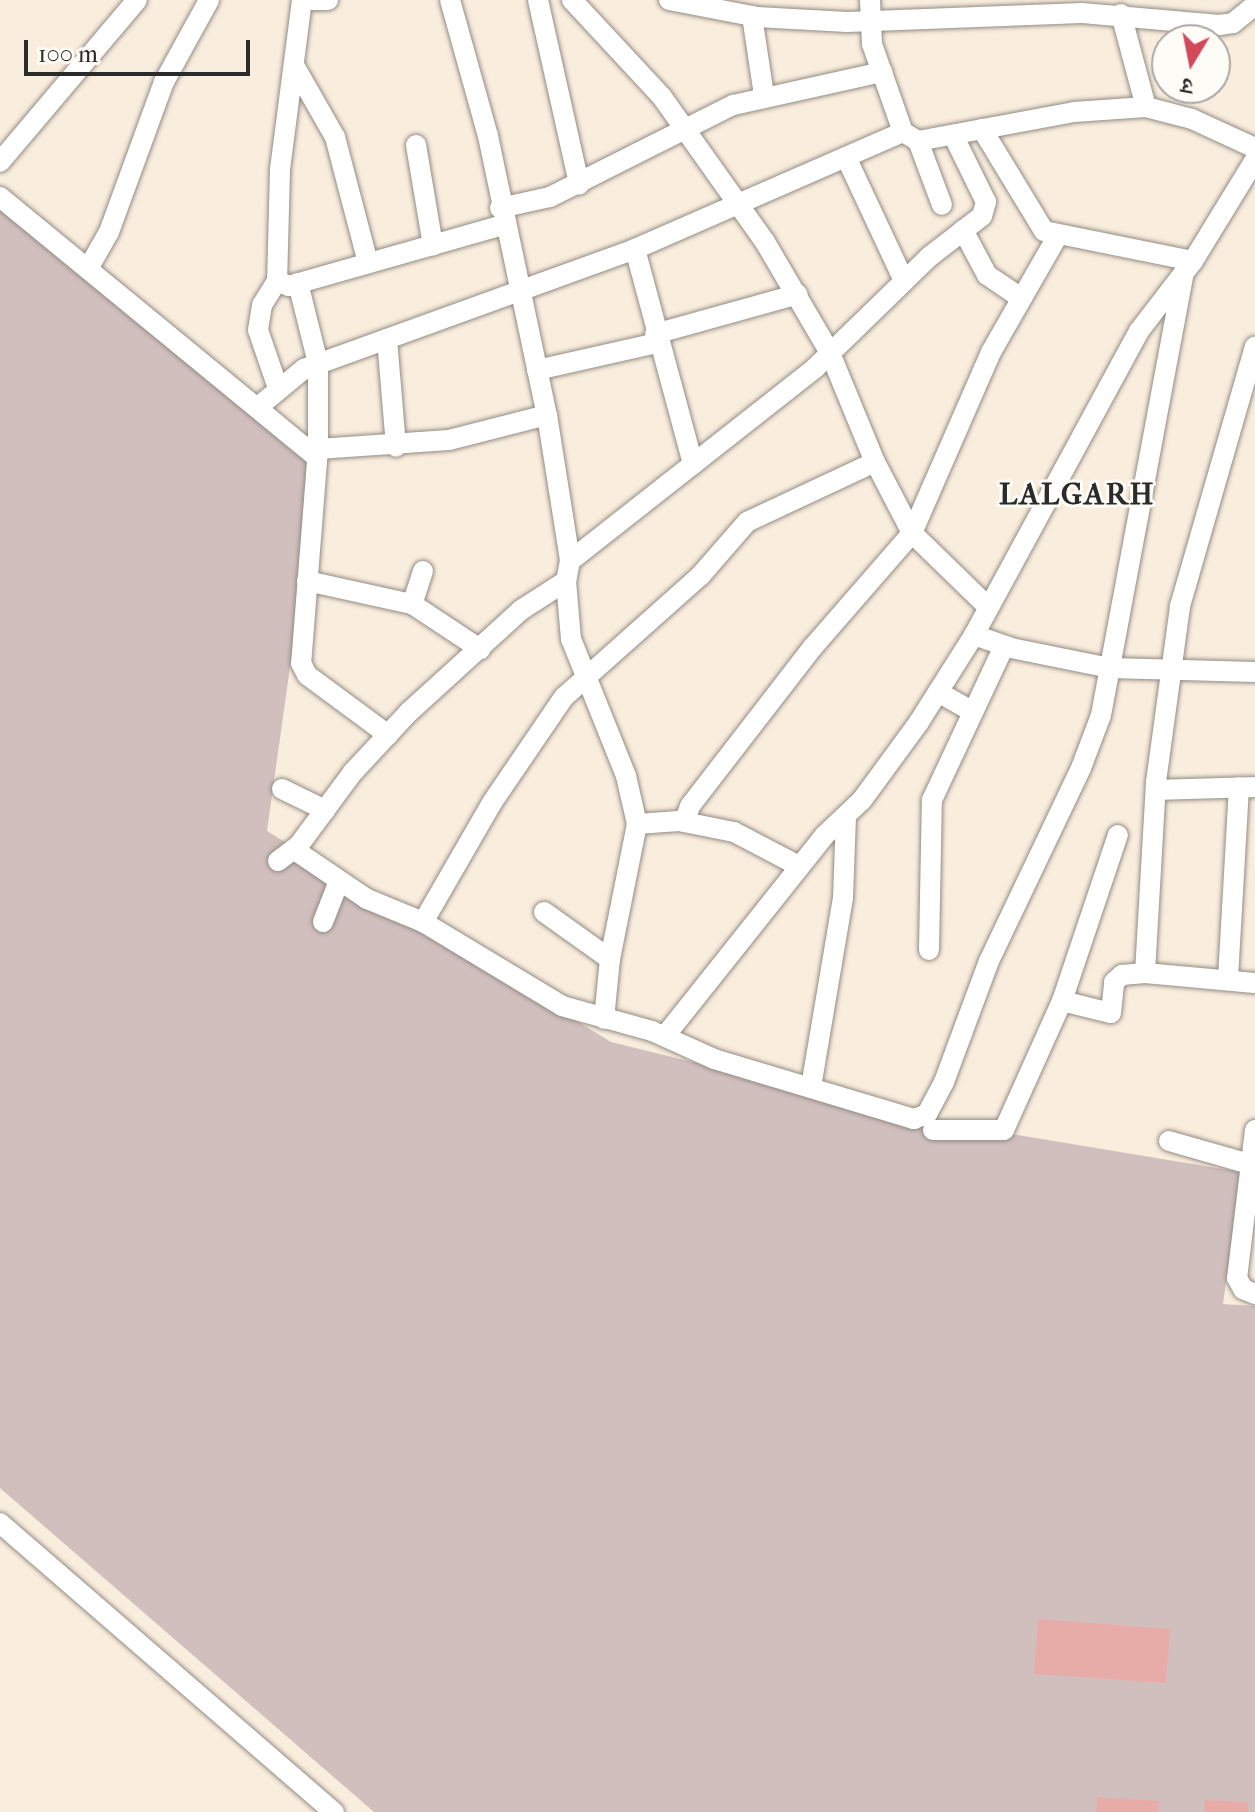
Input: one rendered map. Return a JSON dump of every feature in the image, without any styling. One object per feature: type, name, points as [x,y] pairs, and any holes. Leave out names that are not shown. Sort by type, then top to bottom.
[{"type":"street","points":[[0,162],[137,0]]},
{"type":"street","points":[[89,267],[109,232],[164,82],[209,0]]},
{"type":"street","points":[[278,388],[258,330],[262,305],[277,281],[280,170],[302,0]]},
{"type":"street","points":[[311,0],[328,0]]},
{"type":"street","points":[[450,0],[488,136],[518,294],[547,415],[568,571],[571,639],[584,680],[626,776],[637,824],[610,959],[604,1019]]},
{"type":"street","points":[[538,0],[579,184]]},
{"type":"street","points":[[572,0],[685,130],[798,294],[830,353],[875,462],[912,533],[988,607]]},
{"type":"street","points":[[669,0],[710,4],[752,16],[869,21],[1121,14],[1219,25],[1233,23],[1255,5]]},
{"type":"street","points":[[870,0],[869,21],[882,72],[942,205]]},
{"type":"street","points":[[1121,14],[1146,107]]},
{"type":"street","points":[[752,16],[764,95]]},
{"type":"street","points":[[295,67],[335,137],[368,263]]},
{"type":"street","points":[[277,281],[298,283],[433,246],[579,184],[685,130],[764,95],[882,72]]},
{"type":"street","points":[[258,407],[278,388],[318,363],[518,294],[635,249],[846,157],[910,137],[953,135],[1074,112],[1146,107],[1192,119],[1255,148]]},
{"type":"street","points":[[982,129],[1038,225],[1058,235],[1188,268]]},
{"type":"street","points":[[278,861],[299,845],[388,735],[521,610],[830,353],[904,281],[982,216],[986,202],[953,135]]},
{"type":"street","points":[[416,145],[433,246]]},
{"type":"street","points":[[846,157],[904,281]]},
{"type":"street","points":[[665,1036],[799,866],[846,818],[938,692],[974,635],[1139,331],[1188,268],[1255,160]]},
{"type":"street","points":[[0,197],[317,453],[449,440],[547,415]]},
{"type":"street","points":[[963,230],[987,275],[1020,297]]},
{"type":"street","points":[[684,822],[690,806],[813,647],[912,533],[1020,297],[1058,235]]},
{"type":"street","points":[[635,249],[656,338],[693,464]]},
{"type":"street","points":[[299,845],[299,853],[378,906],[423,922],[562,1006],[665,1036],[714,1059],[811,1087],[903,1119],[927,1114],[1015,902],[1081,768],[1110,668],[1148,443],[1188,268]]},
{"type":"street","points":[[298,283],[318,363],[317,453],[303,670],[388,735]]},
{"type":"street","points":[[537,370],[656,338],[798,294]]},
{"type":"street","points":[[387,339],[396,447]]},
{"type":"street","points":[[1145,973],[1156,790],[1175,667],[1180,606],[1255,347]]},
{"type":"street","points":[[423,922],[493,801],[564,697],[701,575],[747,522],[875,462]]},
{"type":"street","points":[[412,604],[423,571]]},
{"type":"street","points":[[307,581],[412,604],[480,649]]},
{"type":"street","points":[[974,635],[1004,646],[1110,668],[1175,667],[1255,672]]},
{"type":"street","points":[[929,950],[932,800],[1004,646]]},
{"type":"street","points":[[938,692],[973,712]]},
{"type":"street","points":[[1156,790],[1247,787],[1228,978]]},
{"type":"street","points":[[282,789],[325,810]]},
{"type":"street","points":[[811,1087],[843,898],[846,818]]},
{"type":"street","points":[[637,824],[684,822],[734,832],[799,866]]},
{"type":"street","points":[[933,1130],[1004,1130],[1062,1001],[1118,835]]},
{"type":"street","points":[[323,922],[339,881]]},
{"type":"street","points":[[544,912],[610,959]]},
{"type":"street","points":[[1062,1001],[1111,1013],[1114,982],[1122,975],[1145,973],[1228,978],[1255,983]]},
{"type":"street","points":[[1255,1130],[1237,1278],[1243,1289],[1255,1294]]},
{"type":"street","points":[[1169,1141],[1250,1164]]},
{"type":"street","points":[[0,1523],[334,1812]]},
{"type":"shaded area","points":[[0,198],[321,446],[267,831],[611,1042],[938,1122],[1241,1172],[1223,1304],[1255,1306],[1255,1812],[374,1812],[0,1488]]},
{"type":"building","points":[[1038,1619],[1170,1629],[1166,1683],[1034,1674]]},
{"type":"building","points":[[1097,1797],[1159,1801],[1158,1812],[1096,1812]]},
{"type":"building","points":[[1205,1800],[1248,1802],[1248,1812],[1204,1812]]},
{"type":"district","name":"LALGARH","points":[[1077,495]]}]
